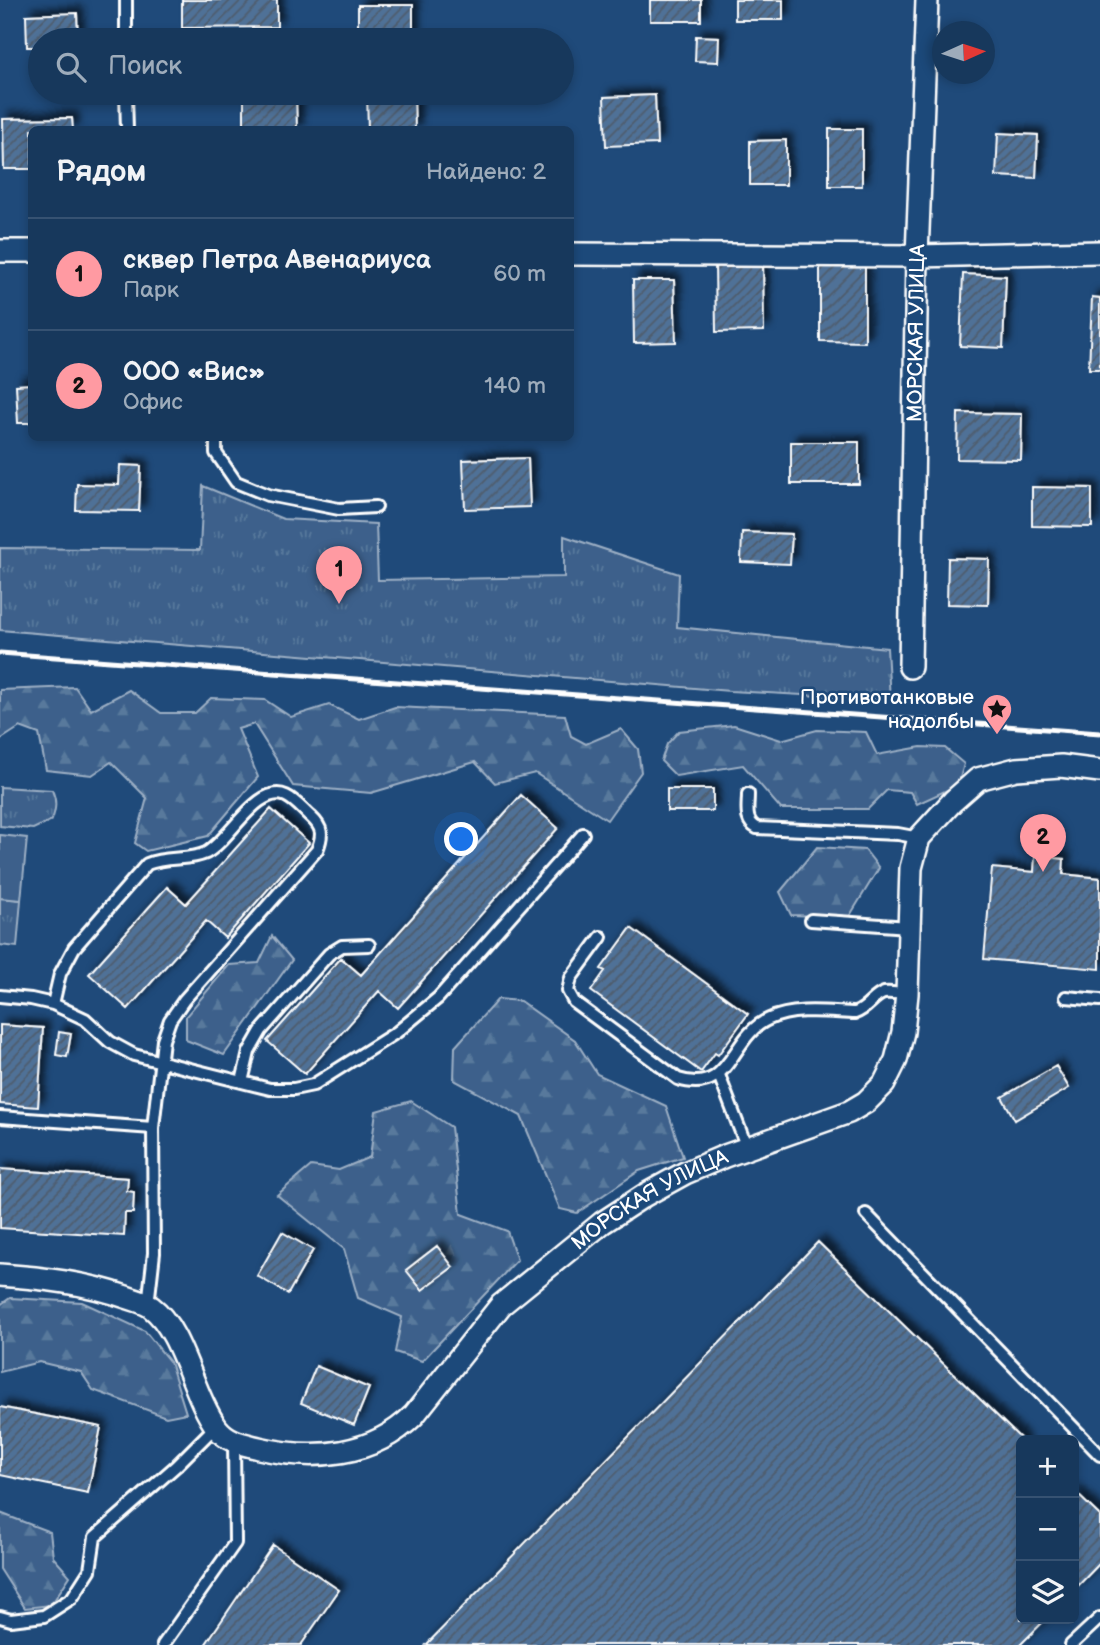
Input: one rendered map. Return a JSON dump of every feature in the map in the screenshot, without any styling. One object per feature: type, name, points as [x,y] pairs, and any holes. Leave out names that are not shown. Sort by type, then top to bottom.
[{"type":"street","name":"МОРСКАЯ УЛИЦА","points":[[910,667],[917,256],[927,0]]},
{"type":"street","points":[[0,251],[28,251]]},
{"type":"street","points":[[574,254],[917,256],[1100,252]]},
{"type":"street","points":[[919,838],[953,801],[978,779],[1016,769],[1060,766],[1100,771]]},
{"type":"street","name":"МОРСКАЯ УЛИЦА","points":[[234,1442],[275,1452],[320,1455],[376,1442],[399,1430],[414,1415],[501,1305],[602,1223],[685,1173],[849,1112],[866,1102],[884,1084],[896,1059],[903,1032],[907,994],[911,868],[919,838]]},
{"type":"street","points":[[0,1275],[42,1278],[81,1285],[148,1304],[161,1316],[173,1336],[204,1409],[223,1435],[234,1442]]},
{"type":"lane","points":[[126,0],[126,28]]},
{"type":"lane","points":[[126,105],[127,126]]},
{"type":"lane","points":[[216,441],[216,453],[236,482],[268,495],[339,509],[376,507]]},
{"type":"lane","points":[[52,1004],[60,974],[74,948],[147,864],[159,859],[203,854],[220,844],[261,798],[274,793],[287,796],[319,825],[323,835],[317,850],[184,1000],[170,1020],[163,1040],[153,1128],[154,1253],[148,1304]]},
{"type":"lane","points":[[748,794],[748,819],[757,828],[898,834],[919,838]]},
{"type":"lane","points":[[0,996],[52,1004],[85,1019],[110,1042],[134,1055],[271,1089],[293,1090],[313,1086],[397,1032],[438,998],[583,834]]},
{"type":"lane","points":[[811,920],[909,926]]},
{"type":"lane","points":[[601,937],[571,978],[568,990],[574,1002],[678,1079],[692,1083],[706,1082],[719,1075],[752,1030],[768,1019],[793,1011],[855,1013],[865,1010],[875,997],[883,993],[907,994]]},
{"type":"lane","points":[[242,1082],[249,1052],[261,1031],[322,961],[342,946],[369,945]]},
{"type":"lane","points":[[1066,997],[1100,1000]]},
{"type":"lane","points":[[719,1075],[747,1148]]},
{"type":"lane","points":[[0,1117],[153,1128]]},
{"type":"lane","points":[[866,1214],[1100,1455]]},
{"type":"lane","points":[[0,1617],[11,1620],[44,1616],[72,1598],[90,1570],[95,1537],[176,1466],[216,1426]]},
{"type":"lane","points":[[163,1645],[235,1543],[234,1442]]},
{"type":"lane","points":[[1070,1645],[1100,1618]]},
{"type":"green space","points":[[203,486],[283,519],[376,524],[378,580],[564,577],[564,536],[679,574],[677,627],[887,648],[890,700],[730,691],[0,630],[0,548],[200,550]]},
{"type":"green space","points":[[75,687],[91,710],[129,690],[161,713],[195,713],[211,698],[265,700],[291,717],[329,705],[359,719],[395,707],[565,715],[571,736],[586,744],[621,729],[638,749],[641,772],[607,820],[535,773],[495,783],[475,762],[371,793],[293,786],[254,724],[238,729],[258,777],[208,836],[146,851],[135,843],[147,798],[111,762],[92,775],[46,770],[39,734],[20,727],[0,740],[0,690]]},
{"type":"green space","points":[[734,725],[781,740],[817,730],[866,732],[877,755],[921,747],[945,748],[964,764],[958,785],[917,804],[910,792],[887,790],[868,809],[781,809],[743,765],[676,776],[661,761],[667,744],[679,731]]},
{"type":"green space","points":[[0,787],[52,790],[55,805],[52,820],[33,829],[0,826]]},
{"type":"green space","points":[[0,835],[27,838],[21,900],[0,898]]},
{"type":"green space","points":[[817,847],[865,850],[879,868],[849,917],[791,915],[780,892]]},
{"type":"green space","points":[[0,898],[21,900],[17,947],[0,945]]},
{"type":"green space","points":[[272,936],[292,960],[224,1055],[186,1040],[186,1016],[229,965],[259,963]]},
{"type":"green space","points":[[498,999],[520,1001],[575,1040],[597,1074],[666,1106],[683,1157],[639,1171],[577,1213],[560,1209],[521,1116],[454,1080],[455,1047]]},
{"type":"green space","points":[[411,1101],[451,1127],[461,1214],[507,1231],[517,1260],[422,1361],[395,1352],[402,1317],[358,1298],[344,1249],[277,1195],[311,1166],[339,1170],[370,1157],[376,1111]]},
{"type":"green space","points":[[10,1298],[82,1302],[145,1331],[170,1362],[186,1413],[166,1417],[93,1390],[81,1372],[39,1362],[0,1372],[0,1305]]},
{"type":"green space","points":[[0,1513],[50,1532],[53,1557],[70,1576],[51,1605],[25,1608],[0,1569]]},
{"type":"building","points":[[182,0],[277,0],[277,27],[182,28]]},
{"type":"building","points":[[650,0],[701,0],[701,21],[650,21]]},
{"type":"building","points":[[735,0],[783,0],[783,20],[735,20]]},
{"type":"building","points":[[358,5],[413,5],[413,28],[358,28]]},
{"type":"building","points":[[77,13],[78,28],[28,28],[27,47],[26,15]]},
{"type":"building","points":[[696,36],[719,37],[718,62],[695,61]]},
{"type":"building","points":[[655,95],[657,144],[606,146],[604,97]]},
{"type":"building","points":[[244,105],[296,105],[297,126],[244,126]]},
{"type":"building","points":[[367,105],[414,105],[415,126],[368,126]]},
{"type":"building","points":[[72,118],[73,126],[28,126],[28,169],[4,169],[3,119]]},
{"type":"building","points":[[829,129],[862,129],[862,186],[829,186]]},
{"type":"building","points":[[998,133],[1038,135],[1036,178],[996,176]]},
{"type":"building","points":[[786,140],[786,185],[750,185],[750,141]]},
{"type":"building","points":[[763,262],[764,331],[716,332],[715,263]]},
{"type":"building","points":[[820,266],[865,267],[865,342],[820,341]]},
{"type":"building","points":[[963,274],[1006,276],[1003,348],[960,346]]},
{"type":"building","points":[[633,280],[674,280],[676,342],[634,343]]},
{"type":"building","points":[[1092,297],[1100,298],[1100,369],[1089,369]]},
{"type":"building","points":[[28,384],[28,423],[18,423],[16,385]]},
{"type":"building","points":[[958,413],[1022,414],[1021,460],[957,459]]},
{"type":"building","points":[[791,442],[859,442],[859,484],[791,484]]},
{"type":"building","points":[[528,458],[530,507],[465,509],[463,460]]},
{"type":"building","points":[[120,465],[141,466],[139,511],[76,510],[77,484],[119,485]]},
{"type":"building","points":[[1032,487],[1092,488],[1092,527],[1032,526]]},
{"type":"building","points":[[742,532],[792,534],[790,564],[741,562]]},
{"type":"building","points":[[948,558],[989,559],[988,605],[947,604]]},
{"type":"building","points":[[667,789],[713,789],[713,811],[667,811]]},
{"type":"building","points":[[521,795],[558,828],[398,1008],[379,991],[305,1074],[267,1041],[341,958],[361,975]]},
{"type":"building","points":[[271,809],[309,843],[225,938],[206,921],[128,1009],[89,974],[167,887],[186,904]]},
{"type":"building","points":[[1035,856],[1064,859],[1063,874],[1100,878],[1100,969],[984,959],[992,868],[1034,872]]},
{"type":"building","points":[[631,928],[748,1014],[718,1055],[715,1053],[701,1072],[591,991],[605,971],[601,969]]},
{"type":"building","points":[[0,1025],[43,1028],[38,1107],[0,1104]]},
{"type":"building","points":[[59,1032],[71,1034],[67,1057],[56,1055]]},
{"type":"building","points":[[1056,1066],[1069,1088],[1015,1120],[1002,1097]]},
{"type":"building","points":[[0,1169],[128,1178],[127,1191],[134,1192],[133,1213],[125,1213],[124,1236],[0,1228]]},
{"type":"building","points":[[282,1232],[313,1250],[288,1294],[257,1276]]},
{"type":"building","points":[[818,1242],[1017,1435],[1016,1624],[1041,1624],[1020,1645],[426,1645]]},
{"type":"building","points":[[437,1246],[453,1267],[422,1290],[406,1270]]},
{"type":"building","points":[[316,1366],[369,1388],[354,1425],[301,1403]]},
{"type":"building","points":[[0,1407],[101,1427],[88,1493],[0,1475]]},
{"type":"building","points":[[1079,1496],[1100,1516],[1100,1563],[1079,1585]]},
{"type":"building","points":[[273,1545],[339,1590],[301,1645],[205,1645]]},
{"type":"railway","points":[[0,653],[1100,733]]},
{"type":"place","name":"сквер Петра Авенариуса","points":[[339,604]]},
{"type":"place","name":"Противотанковые надолбы","points":[[997,736]]},
{"type":"place","name":"ООО «Вис»","points":[[1043,872]]}]
